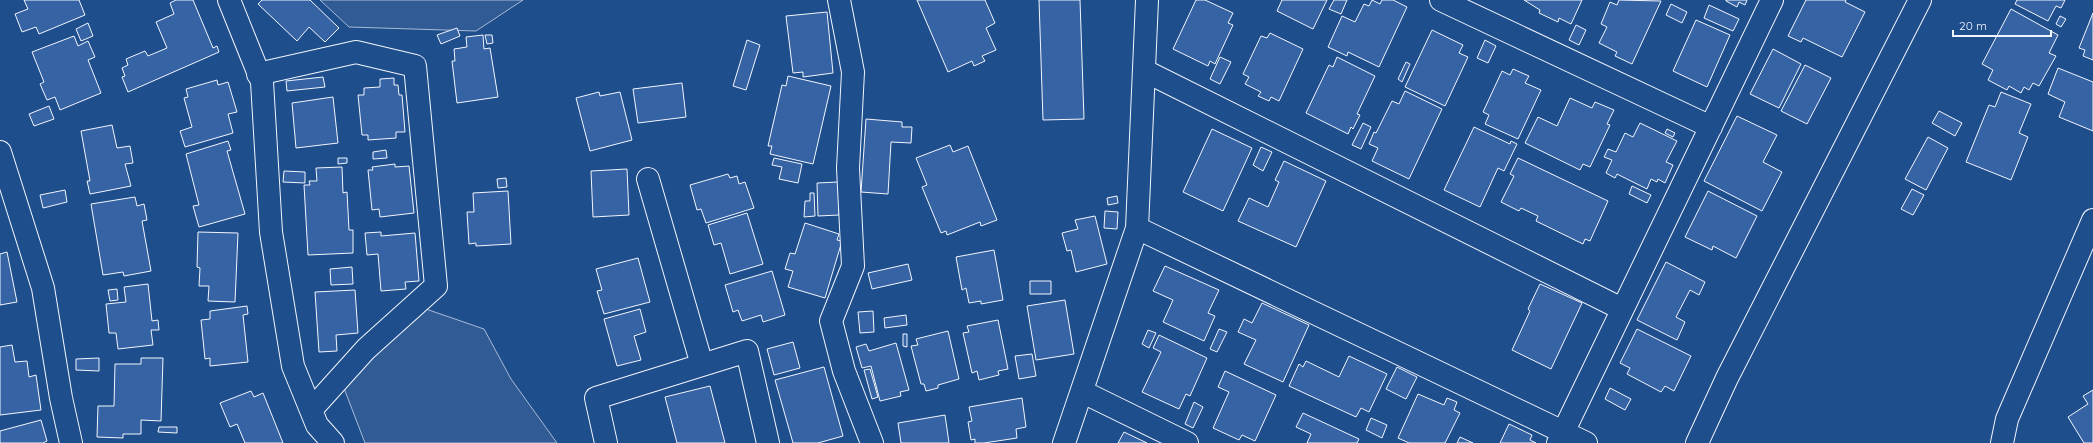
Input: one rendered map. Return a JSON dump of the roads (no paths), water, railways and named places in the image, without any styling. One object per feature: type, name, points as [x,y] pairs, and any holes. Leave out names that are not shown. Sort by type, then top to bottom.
[{"type":"street","points":[[229,0],[262,82],[271,232],[293,366],[317,426],[332,443]]},
{"type":"street","points":[[838,0],[853,72],[848,168],[854,266],[831,322],[844,371],[872,443]]},
{"type":"street","points":[[1064,443],[1083,392],[1137,228],[1147,0]]},
{"type":"street","points":[[1441,0],[1710,127]]},
{"type":"street","points":[[1560,438],[1772,0]]},
{"type":"street","points":[[1697,443],[1731,371],[1920,0]]},
{"type":"street","points":[[258,74],[356,52],[415,66],[436,286],[366,349],[311,410]]},
{"type":"street","points":[[1145,71],[1622,309]]},
{"type":"street","points":[[0,152],[43,288],[60,398],[71,443]]},
{"type":"street","points":[[648,178],[702,365]]},
{"type":"street","points":[[2002,443],[2007,419],[2093,220]]},
{"type":"street","points":[[1137,228],[1560,438],[1586,443]]},
{"type":"street","points":[[606,443],[596,398],[747,351],[768,443]]},
{"type":"street","points":[[1083,392],[1187,443]]}]
